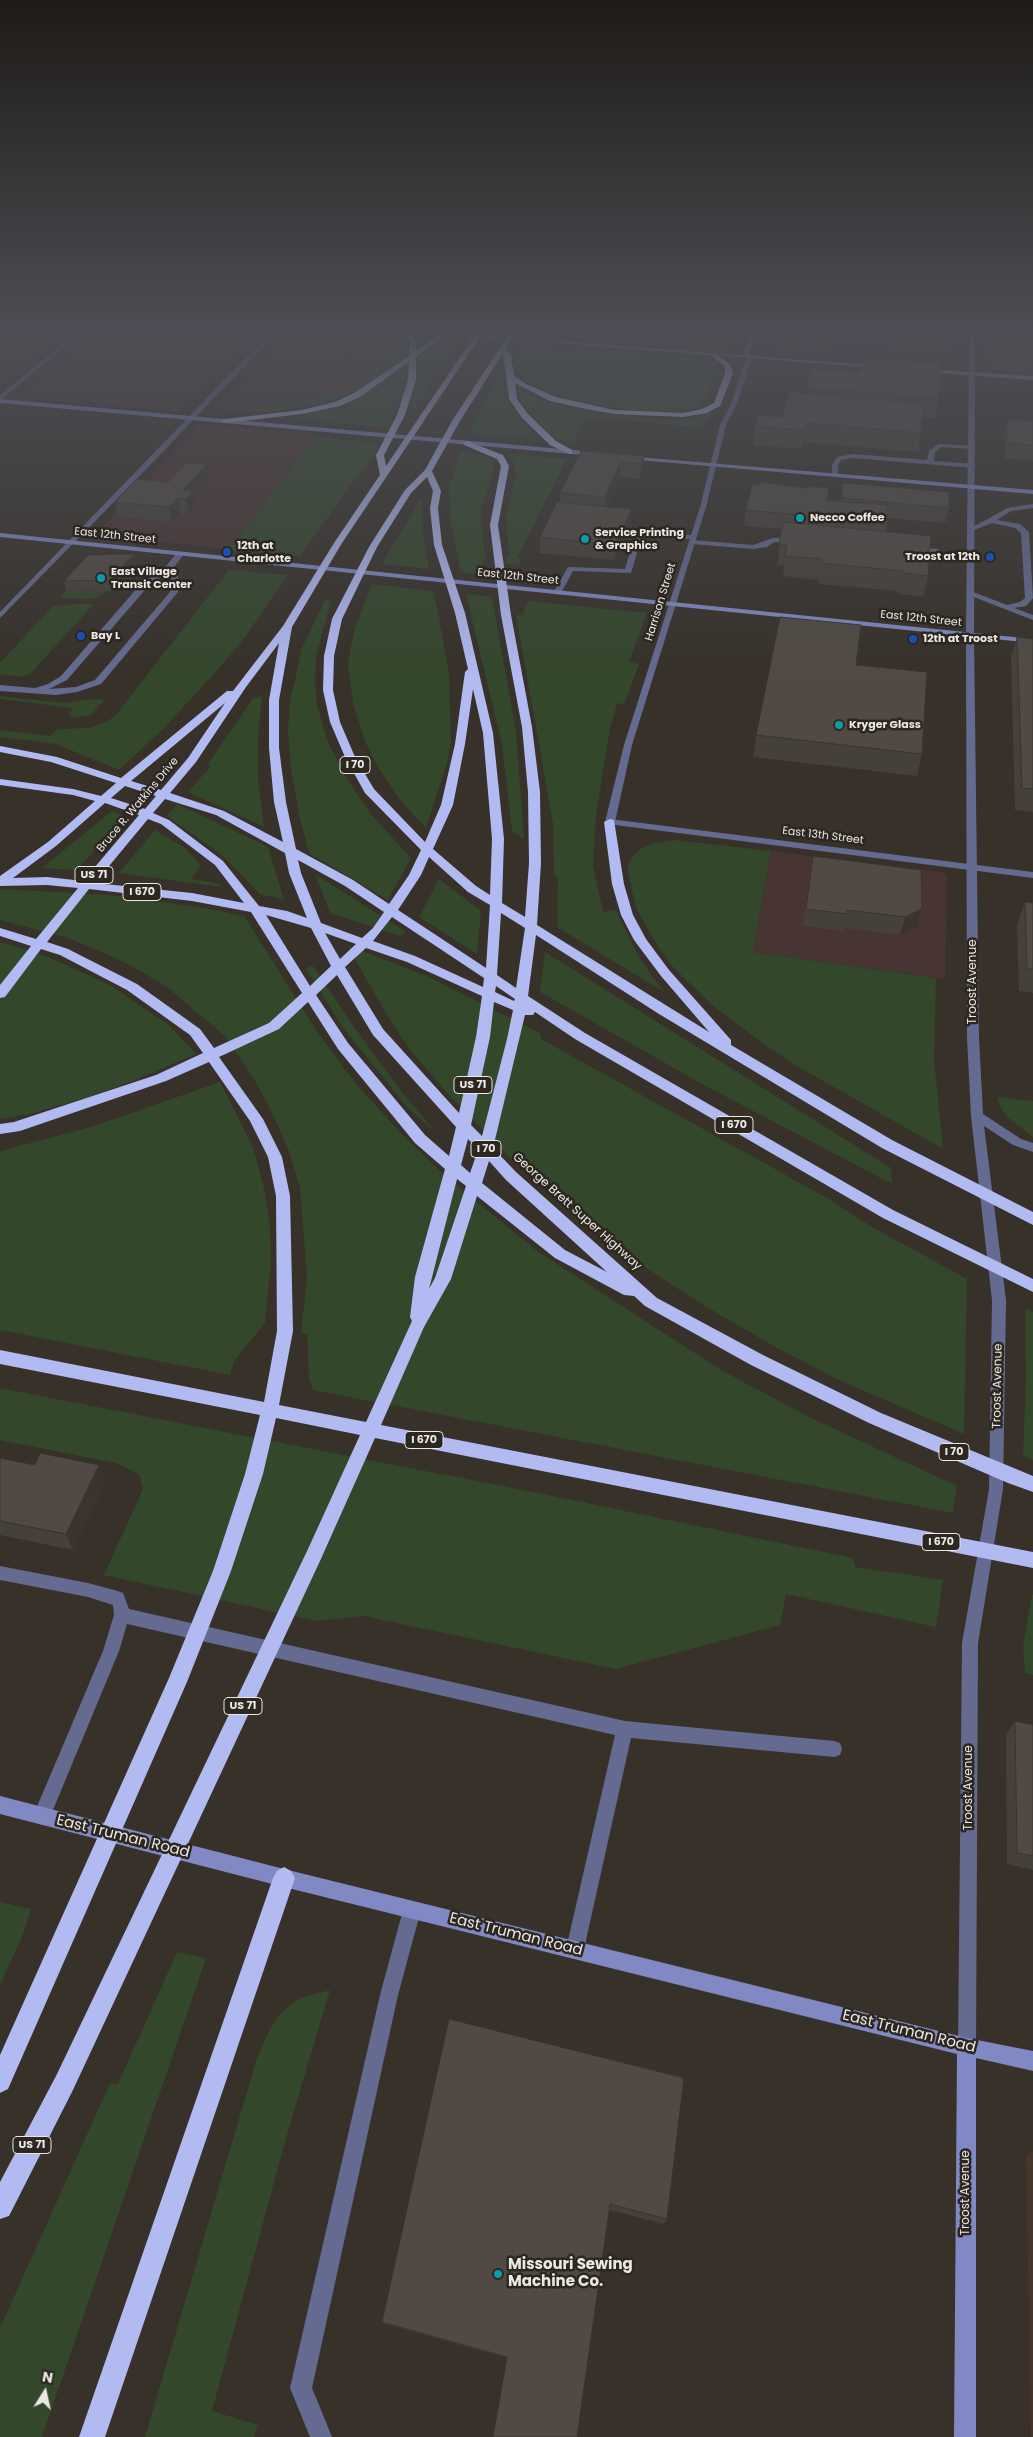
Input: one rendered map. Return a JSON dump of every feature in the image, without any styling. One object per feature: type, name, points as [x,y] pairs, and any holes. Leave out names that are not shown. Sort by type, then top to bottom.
[{"type":"highway","points":[[383,474],[380,455],[384,448]]},
{"type":"highway","name":"George Brett Super Highway","points":[[402,448],[338,543],[287,627],[274,700],[274,748],[280,802],[295,873],[322,940],[378,1032],[511,1176],[651,1302],[757,1360],[876,1418],[1014,1478],[1033,1484]]},
{"type":"highway","name":"I 70","points":[[441,448],[428,472],[408,492],[373,547],[337,619],[329,656],[328,690],[335,722],[350,757],[369,791],[409,834],[472,889],[664,1011],[887,1144],[1033,1219]]},
{"type":"highway","points":[[417,1326],[442,1280],[487,1144],[514,1039],[529,953],[535,863],[534,792],[527,727],[506,615],[494,526],[496,505],[505,466],[500,457],[478,448]]},
{"type":"highway","points":[[561,448],[569,452]]},
{"type":"highway","name":"US 71","points":[[0,2207],[64,2084],[314,1555],[417,1326],[423,1277],[461,1138],[484,1037],[494,952],[498,839],[488,733],[460,613],[438,545],[434,508],[437,491],[428,472]]},
{"type":"highway","name":"Bruce R. Watkins Drive","points":[[0,994],[63,912],[192,760],[242,684],[287,627]]},
{"type":"highway","points":[[0,1129],[15,1127],[161,1078],[274,1026],[377,931],[415,875],[447,805],[460,744],[471,663]]},
{"type":"highway","points":[[0,882],[52,844],[163,747],[242,684]]},
{"type":"highway","points":[[0,749],[61,761],[220,813],[349,883],[580,1036]]},
{"type":"highway","points":[[2,783],[73,792],[124,805],[166,822],[219,863],[264,920],[281,952],[343,1046],[420,1139],[560,1254],[651,1302]]},
{"type":"highway","points":[[610,822],[618,884],[627,915],[640,940],[665,973],[735,1053]]},
{"type":"highway","name":"I 670","points":[[0,882],[47,881],[173,895],[283,914],[410,959],[580,1036],[888,1214],[1033,1286]]},
{"type":"highway","points":[[0,932],[64,952],[132,987],[195,1032],[201,1040],[256,1119],[275,1157],[282,1196],[285,1331],[275,1389],[256,1465],[222,1571],[177,1682],[2,2075]]},
{"type":"highway","name":"I 670","points":[[0,1357],[1033,1560]]},
{"type":"highway","points":[[92,2437],[284,1878]]},
{"type":"main road","points":[[521,448],[608,456]]},
{"type":"main road","points":[[617,456],[1033,492]]},
{"type":"main road","name":"East 12th Street","points":[[0,535],[1033,641]]},
{"type":"main road","name":"East Truman Road","points":[[0,1805],[412,1910],[967,2047],[1033,2060]]},
{"type":"main road","name":"Troost Avenue","points":[[965,2437],[967,2047]]},
{"type":"street","points":[[0,616],[164,448]]},
{"type":"street","name":"Harrison Street","points":[[610,822],[628,745],[692,539],[717,448]]},
{"type":"street","points":[[930,462],[932,451],[936,448]]},
{"type":"street","name":"Troost Avenue","points":[[967,2047],[970,1643],[996,1489],[999,1300],[977,1116],[972,1037],[973,867],[970,594],[973,448]]},
{"type":"street","points":[[835,475],[835,465],[838,458],[853,456],[973,466]]},
{"type":"street","points":[[972,529],[991,521],[1009,509],[1033,506]]},
{"type":"street","points":[[991,521],[1018,526],[1025,532],[1029,598],[1023,604],[1005,608]]},
{"type":"street","points":[[557,593],[571,569],[628,572],[637,542],[644,536],[692,539],[753,547],[764,545],[773,540],[809,541]]},
{"type":"street","points":[[910,549],[937,551]]},
{"type":"street","points":[[24,691],[44,688],[64,678],[141,589],[170,567],[180,554]]},
{"type":"street","points":[[0,688],[24,691],[66,692],[98,682],[174,592],[176,582],[170,567]]},
{"type":"street","points":[[970,594],[1033,618]]},
{"type":"street","name":"East 13th Street","points":[[610,822],[1033,875]]},
{"type":"street","points":[[977,1116],[1017,1142],[1033,1148]]},
{"type":"street","points":[[0,1573],[118,1598],[122,1605],[122,1615],[111,1651],[42,1816]]},
{"type":"street","points":[[122,1615],[625,1729],[834,1749]]},
{"type":"street","points":[[575,1950],[625,1729]]},
{"type":"street","points":[[321,2437],[301,2388],[389,1995],[412,1910]]},
{"type":"shaded area","points":[[178,448],[307,448],[232,545],[226,549],[98,535],[99,531]]},
{"type":"shaded area","points":[[771,851],[941,872],[947,875],[945,979],[753,952]]},
{"type":"shaded area","points":[[1033,2152],[1033,2437],[1031,2437],[1026,2156]]},
{"type":"green space","points":[[308,448],[378,448],[300,556],[226,549],[232,545]]},
{"type":"green space","points":[[460,451],[476,452],[486,456],[492,460],[494,466],[481,512],[486,561],[484,561],[478,574],[461,572],[450,519],[450,486]]},
{"type":"green space","points":[[509,455],[567,459],[517,558],[521,559],[518,565],[507,564],[506,558],[509,557],[506,517],[517,472],[515,471],[515,464]]},
{"type":"green space","points":[[422,497],[423,533],[429,569],[382,564]]},
{"type":"green space","points":[[229,570],[288,575],[242,641],[213,675],[163,729],[119,770],[56,744],[0,737],[0,730],[50,736],[58,729],[89,728],[106,722],[115,716]]},
{"type":"green space","points":[[372,584],[433,591],[438,613],[449,674],[451,741],[448,760],[426,828],[400,800],[376,764],[365,741],[353,703],[348,665],[351,645]]},
{"type":"green space","points":[[105,591],[99,597],[91,599],[60,598],[66,592]]},
{"type":"green space","points":[[466,594],[492,597],[516,732],[524,839],[512,831],[502,745]]},
{"type":"green space","points":[[325,600],[331,601],[316,656],[315,681],[317,705],[328,742],[347,779],[369,812],[411,858],[388,900],[309,853],[299,814],[291,769],[288,731],[290,702],[302,648]]},
{"type":"green space","points":[[528,601],[647,613],[629,662],[639,664],[625,703],[617,704],[610,728],[596,815],[593,865],[603,912],[616,910],[638,956],[664,992],[557,927],[558,878],[554,874],[553,823],[516,615],[522,615]]},
{"type":"green space","points":[[90,603],[93,605],[29,675],[23,677],[0,674],[0,663],[53,606]]},
{"type":"green space","points":[[0,696],[63,703],[93,699],[104,700],[91,715],[73,718],[68,715],[73,708],[0,699]]},
{"type":"green space","points":[[262,696],[258,736],[258,779],[264,827],[188,792],[211,766],[208,764],[253,698]]},
{"type":"green space","points":[[177,804],[268,847],[284,900],[260,894],[223,856],[167,816]]},
{"type":"green space","points":[[112,811],[124,816],[77,870],[42,868]]},
{"type":"green space","points":[[155,830],[185,848],[201,865],[191,879],[217,883],[222,887],[119,873]]},
{"type":"green space","points":[[674,840],[771,851],[753,952],[936,978],[934,1059],[943,1149],[797,1066],[768,1047],[712,1005],[673,967],[659,948],[636,908],[627,867],[640,849],[655,843]]},
{"type":"green space","points":[[315,874],[406,932],[400,936],[330,913]]},
{"type":"green space","points":[[439,879],[481,911],[477,954],[419,917]]},
{"type":"green space","points":[[0,889],[110,895],[204,908],[244,916],[318,1033],[356,1084],[399,1131],[444,1175],[537,1251],[721,1370],[809,1417],[957,1486],[953,1513],[313,1390],[309,1378],[307,1334],[301,1333],[307,1279],[300,1188],[289,1151],[269,1106],[255,1081],[225,1036],[167,987],[132,966],[93,948],[68,938],[0,920]]},
{"type":"green space","points":[[0,942],[48,957],[110,985],[169,1025],[196,1054],[130,1082],[83,1099],[30,1114],[0,1119]]},
{"type":"green space","points":[[347,945],[429,977],[540,1033],[541,1039],[827,1198],[872,1227],[967,1279],[964,1434],[837,1379],[777,1348],[705,1306],[649,1270],[581,1220],[513,1161],[447,1093],[408,1047],[388,1017]]},
{"type":"green space","points":[[545,952],[891,1168],[892,1184],[702,1084],[540,992]]},
{"type":"green space","points":[[313,966],[349,1020],[401,1091],[437,1134],[406,1106],[341,1025],[306,968]]},
{"type":"green space","points":[[220,1082],[253,1147],[264,1188],[270,1226],[271,1261],[265,1323],[234,1361],[230,1375],[0,1330],[0,1151],[91,1127]]},
{"type":"green space","points":[[997,1097],[1033,1101],[1033,1137],[1007,1117],[1000,1107]]},
{"type":"green space","points":[[1025,1308],[1033,1312],[1033,1460],[1023,1456],[1026,1380]]},
{"type":"green space","points":[[0,1388],[538,1493],[853,1558],[855,1567],[943,1580],[936,1627],[786,1594],[780,1625],[616,1669],[363,1616],[317,1621],[104,1575],[143,1489],[139,1474],[115,1463],[0,1440]]},
{"type":"green space","points":[[1032,1595],[1033,1675],[1025,1673],[1023,1646]]},
{"type":"green space","points":[[0,1902],[31,1909],[22,1937],[0,1985]]},
{"type":"green space","points":[[177,1952],[206,1958],[42,2437],[0,2437],[0,2328],[110,2083],[118,2084]]},
{"type":"green space","points":[[330,1990],[286,2138],[212,2411],[258,2425],[254,2437],[145,2437],[257,2058],[269,2031],[280,2014],[300,1998]]},
{"type":"building","points":[[581,451],[644,456],[641,464],[620,462],[605,497],[560,493]]},
{"type":"building","points":[[186,463],[207,464],[183,490],[193,491],[186,499],[178,498],[169,507],[115,502],[137,479],[168,482]]},
{"type":"building","points":[[760,482],[807,488],[807,486],[829,488],[827,500],[888,505],[888,519],[877,518],[877,522],[746,510],[752,485],[759,485]]},
{"type":"building","points":[[843,483],[949,492],[949,508],[841,498]]},
{"type":"building","points":[[557,502],[631,509],[616,545],[540,537]]},
{"type":"building","points":[[783,522],[931,536],[928,576],[902,573],[903,571],[822,563],[822,559],[785,556],[787,545],[779,544]]},
{"type":"building","points":[[134,554],[110,580],[64,581],[88,555]]},
{"type":"building","name":"Kryger Glass","points":[[780,617],[861,625],[856,665],[927,672],[922,754],[756,735]]},
{"type":"building","points":[[1017,637],[1033,639],[1033,789],[1022,788]]},
{"type":"building","points":[[813,856],[921,870],[922,909],[905,917],[847,910],[847,914],[806,909]]},
{"type":"building","points":[[1025,902],[1033,903],[1033,969],[1027,969]]},
{"type":"building","points":[[40,1453],[99,1465],[66,1534],[0,1521],[0,1458],[35,1465]]},
{"type":"building","points":[[1015,1721],[1033,1725],[1033,1856],[1017,1853]]},
{"type":"building","name":"Missouri Sewing Machine Co.","points":[[449,2019],[684,2078],[667,2219],[610,2204],[577,2437],[493,2437],[507,2357],[382,2322]]},
{"type":"place","name":"Necco Coffee","points":[[800,518]]},
{"type":"place","name":"Service Printing & Graphics","points":[[585,539]]},
{"type":"place","name":"12th at Charlotte","points":[[227,552]]},
{"type":"place","name":"Troost at 12th","points":[[990,557]]},
{"type":"place","name":"East Village Transit Center","points":[[101,578]]},
{"type":"place","name":"Bay L","points":[[81,636]]},
{"type":"place","name":"12th at Troost","points":[[913,639]]},
{"type":"place","name":"Kryger Glass","points":[[839,725]]},
{"type":"place","name":"Missouri Sewing Machine Co.","points":[[498,2274]]}]
